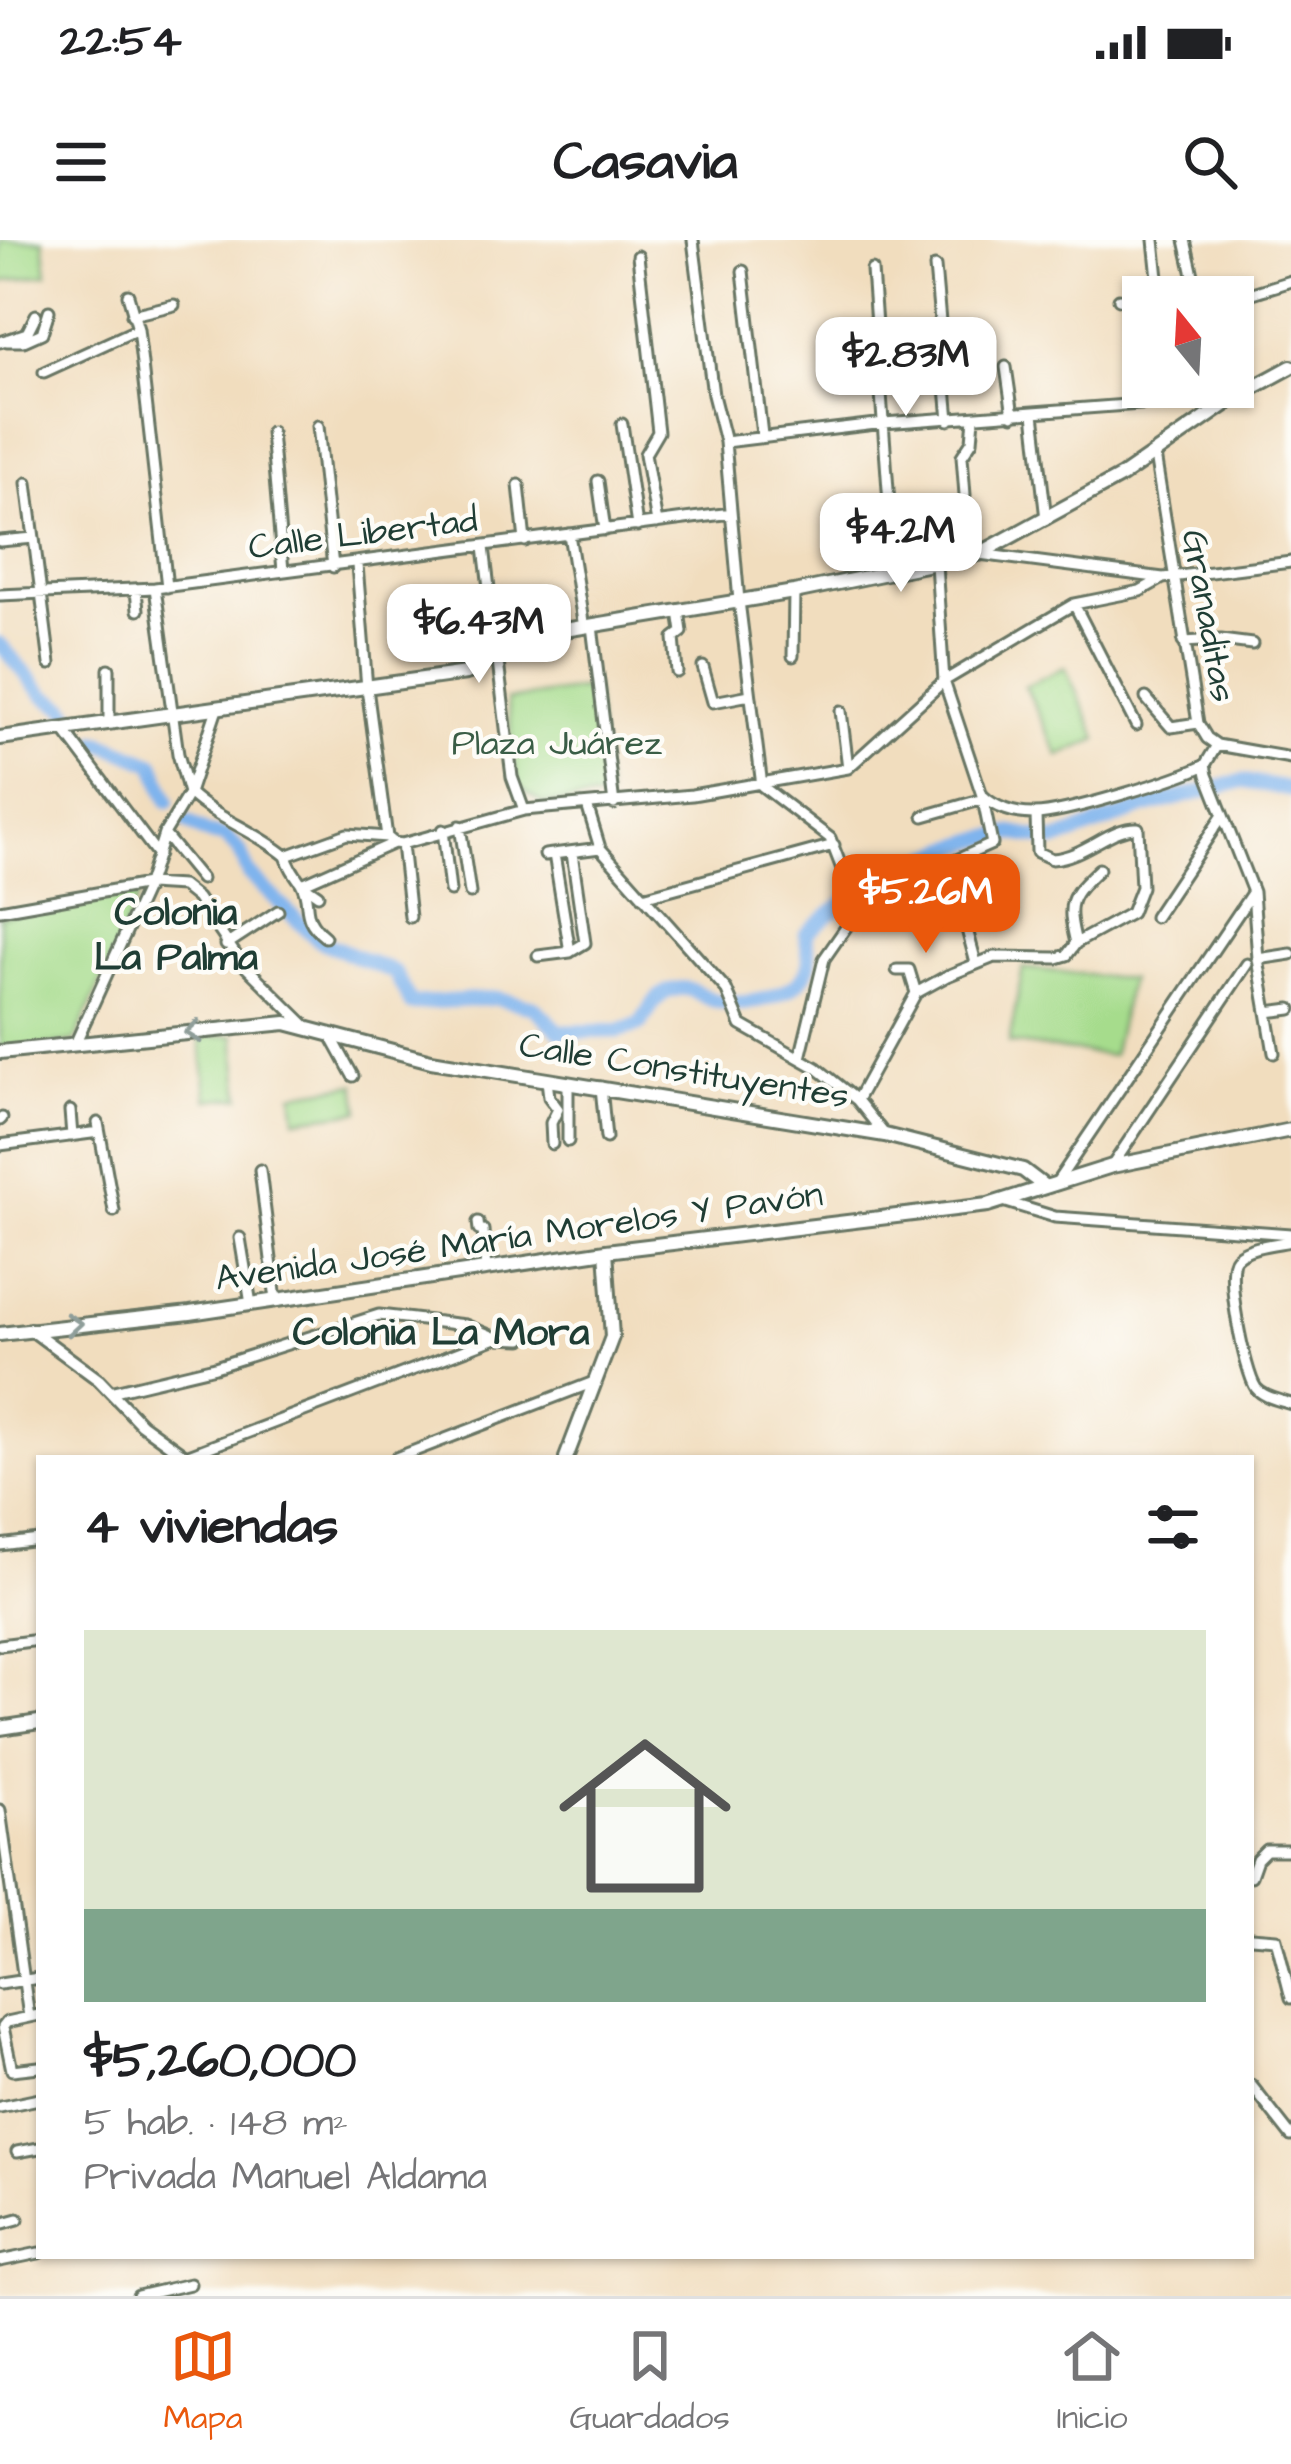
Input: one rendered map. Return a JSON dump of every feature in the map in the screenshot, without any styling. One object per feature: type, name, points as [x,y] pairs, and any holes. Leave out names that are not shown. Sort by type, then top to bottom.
[{"type":"main road","points":[[1254,387],[1291,367]]},
{"type":"main road","points":[[0,738],[475,671],[496,644],[979,554],[1154,455],[1220,408]]},
{"type":"main road","name":"Calle Constituyentes","points":[[0,1052],[286,1023],[431,1061],[885,1135],[1022,1170],[1050,1184]]},
{"type":"main road","name":"Avenida José María Morelos Y Pavón","points":[[0,1334],[1003,1201],[1112,1166],[1291,1130]]},
{"type":"main road","points":[[567,1455],[608,1350],[614,1322],[606,1251]]},
{"type":"main road","points":[[0,1728],[36,1722]]},
{"type":"street","points":[[693,240],[713,395],[725,442],[762,785],[823,830],[834,845],[858,910],[824,959],[800,1058]]},
{"type":"street","points":[[1154,240],[1158,276]]},
{"type":"street","points":[[1185,240],[1193,276]]},
{"type":"street","points":[[638,256],[658,432],[645,454],[656,523]]},
{"type":"street","points":[[934,267],[949,421]]},
{"type":"street","points":[[872,270],[895,572]]},
{"type":"street","points":[[742,271],[761,434]]},
{"type":"street","points":[[1254,292],[1291,281]]},
{"type":"street","points":[[128,295],[138,329],[148,415],[178,754],[189,794],[208,809],[258,833],[286,856],[292,875],[318,895]]},
{"type":"street","points":[[132,315],[174,305]]},
{"type":"street","points":[[3,341],[34,338],[46,327],[49,311]]},
{"type":"street","points":[[3,341],[32,329],[36,315]]},
{"type":"street","points":[[44,372],[138,329]]},
{"type":"street","points":[[1006,368],[1013,415]]},
{"type":"street","points":[[725,442],[761,434],[949,421],[1122,400]]},
{"type":"street","points":[[1034,413],[1046,519]]},
{"type":"street","points":[[965,495],[962,456],[972,441],[974,418]]},
{"type":"street","points":[[622,424],[637,526]]},
{"type":"street","points":[[318,426],[333,567]]},
{"type":"street","points":[[271,432],[284,571]]},
{"type":"street","name":"Granaditas","points":[[1154,455],[1168,577],[1198,723],[1217,745],[1206,770]]},
{"type":"street","points":[[598,481],[605,530]]},
{"type":"street","points":[[27,483],[50,664]]},
{"type":"street","points":[[519,484],[525,541]]},
{"type":"street","name":"Calle Libertad","points":[[0,595],[136,591],[731,513]]},
{"type":"street","points":[[569,534],[614,803]]},
{"type":"street","points":[[0,541],[34,538]]},
{"type":"street","points":[[484,547],[512,776],[524,810]]},
{"type":"street","points":[[979,554],[1168,577],[1291,562]]},
{"type":"street","points":[[936,564],[944,681],[992,844],[936,869]]},
{"type":"street","points":[[357,565],[367,688],[410,916]]},
{"type":"street","points":[[302,884],[394,842],[524,810],[762,785],[848,768],[944,681],[1074,604],[1140,591],[1168,577]]},
{"type":"street","points":[[136,591],[138,610]]},
{"type":"street","points":[[793,656],[794,592]]},
{"type":"street","points":[[1074,604],[1136,725]]},
{"type":"street","points":[[677,672],[674,638],[682,633],[679,611]]},
{"type":"street","points":[[1183,642],[1252,644]]},
{"type":"street","points":[[703,667],[712,702],[750,695]]},
{"type":"street","points":[[109,669],[110,722]]},
{"type":"street","points":[[1147,698],[1171,727],[1198,723]]},
{"type":"street","points":[[75,1044],[148,884],[164,834],[189,794],[217,709]]},
{"type":"street","points":[[841,711],[848,768]]},
{"type":"street","points":[[64,730],[158,855]]},
{"type":"street","points":[[1217,745],[1291,758]]},
{"type":"street","points":[[924,816],[981,798],[1036,814],[1206,770],[1253,892],[1252,962],[1274,1053]]},
{"type":"street","points":[[587,805],[600,848],[727,989],[739,1021],[857,1100],[885,1135]]},
{"type":"street","points":[[857,1100],[916,993],[976,962],[1016,956],[1057,958],[1070,953],[1076,944],[1126,918],[1135,907],[1141,887],[1135,827],[1068,858],[1044,858],[1036,847],[1036,814]]},
{"type":"street","points":[[1154,917],[1221,818]]},
{"type":"street","points":[[460,826],[470,893]]},
{"type":"street","points":[[443,830],[450,891]]},
{"type":"street","points":[[164,834],[201,879]]},
{"type":"street","points":[[286,856],[347,834],[394,842]]},
{"type":"street","points":[[644,897],[834,845]]},
{"type":"street","points":[[570,952],[549,855],[600,848]]},
{"type":"street","points":[[538,956],[570,952],[585,943],[572,853]]},
{"type":"street","points":[[1076,944],[1070,920],[1072,898],[1099,868]]},
{"type":"street","points":[[0,910],[148,884],[172,884],[191,891],[226,945],[309,1029]]},
{"type":"street","points":[[302,884],[307,919],[325,937]]},
{"type":"street","points":[[1050,1184],[1253,892]]},
{"type":"street","points":[[226,945],[278,911]]},
{"type":"street","points":[[965,922],[976,962]]},
{"type":"street","points":[[1112,1166],[1252,962],[1291,954]]},
{"type":"street","points":[[897,970],[909,970],[916,993]]},
{"type":"street","points":[[1267,1012],[1291,1009]]},
{"type":"street","points":[[331,1036],[353,1076]]},
{"type":"street","points":[[547,1080],[549,1097],[558,1109],[551,1124],[552,1144]]},
{"type":"street","points":[[568,1083],[568,1142]]},
{"type":"street","points":[[601,1088],[606,1138]]},
{"type":"street","points":[[70,1111],[72,1136]]},
{"type":"street","points":[[0,1145],[99,1128],[114,1211]]},
{"type":"street","points":[[260,1170],[276,1300]]},
{"type":"street","points":[[1003,1201],[1055,1217],[1291,1238]]},
{"type":"street","points":[[478,1222],[483,1230],[486,1270]]},
{"type":"street","points":[[240,1238],[251,1304]]},
{"type":"street","points":[[1291,1238],[1241,1253],[1229,1271],[1238,1329],[1255,1387],[1291,1404]]},
{"type":"street","points":[[110,1392],[215,1367],[379,1315],[465,1325],[496,1338],[522,1340]]},
{"type":"street","points":[[30,1329],[110,1392],[140,1424],[184,1455]]},
{"type":"street","points":[[192,1455],[496,1338]]},
{"type":"street","points":[[404,1455],[594,1382]]},
{"type":"street","points":[[0,1545],[36,1540]]},
{"type":"street","points":[[0,1646],[36,1640]]},
{"type":"street","points":[[0,1810],[34,2016],[4,2024],[11,2069],[36,2068]]},
{"type":"street","points":[[1254,1868],[1266,1850],[1291,1850]]},
{"type":"street","points":[[1254,1937],[1276,1939],[1291,1998]]},
{"type":"street","points":[[0,1984],[36,1979]]},
{"type":"street","points":[[1254,2089],[1291,2136]]},
{"type":"street","points":[[0,2107],[36,2100]]},
{"type":"street","points":[[17,2152],[36,2149]]},
{"type":"street","points":[[0,2224],[18,2219]]},
{"type":"street","points":[[0,2261],[35,2253]]},
{"type":"street","points":[[138,2296],[190,2284]]},
{"type":"green space","points":[[0,240],[43,240],[47,274],[0,282]]},
{"type":"green space","points":[[1065,667],[1098,739],[1059,756],[1025,686]]},
{"type":"green space","name":"Plaza Juárez","points":[[594,687],[608,798],[543,804],[518,786],[507,700]]},
{"type":"green space","points":[[133,892],[139,895],[75,1041],[0,1054],[0,916]]},
{"type":"green space","points":[[1023,968],[1130,979],[1112,1056],[1009,1043]]},
{"type":"green space","points":[[234,1035],[241,1097],[208,1100],[200,1037]]},
{"type":"green space","points":[[356,1084],[360,1111],[296,1119],[293,1094]]},
{"type":"waterway","points":[[0,644],[72,719]]},
{"type":"waterway","points":[[98,741],[154,764],[168,801]]},
{"type":"waterway","points":[[188,822],[206,833],[226,837],[240,852],[249,874],[318,940],[395,973],[411,1004],[496,998],[534,1007],[560,1032],[618,1031],[639,1025],[659,997],[677,989],[733,1003],[786,991],[805,974],[809,959],[806,934],[813,927],[867,885],[948,849],[1012,833],[1055,841],[1145,807],[1242,781],[1291,790]]},
{"type":"district","name":"Colonia La Palma","points":[[176,936]]},
{"type":"district","name":"Colonia La Mora","points":[[441,1334]]}]
